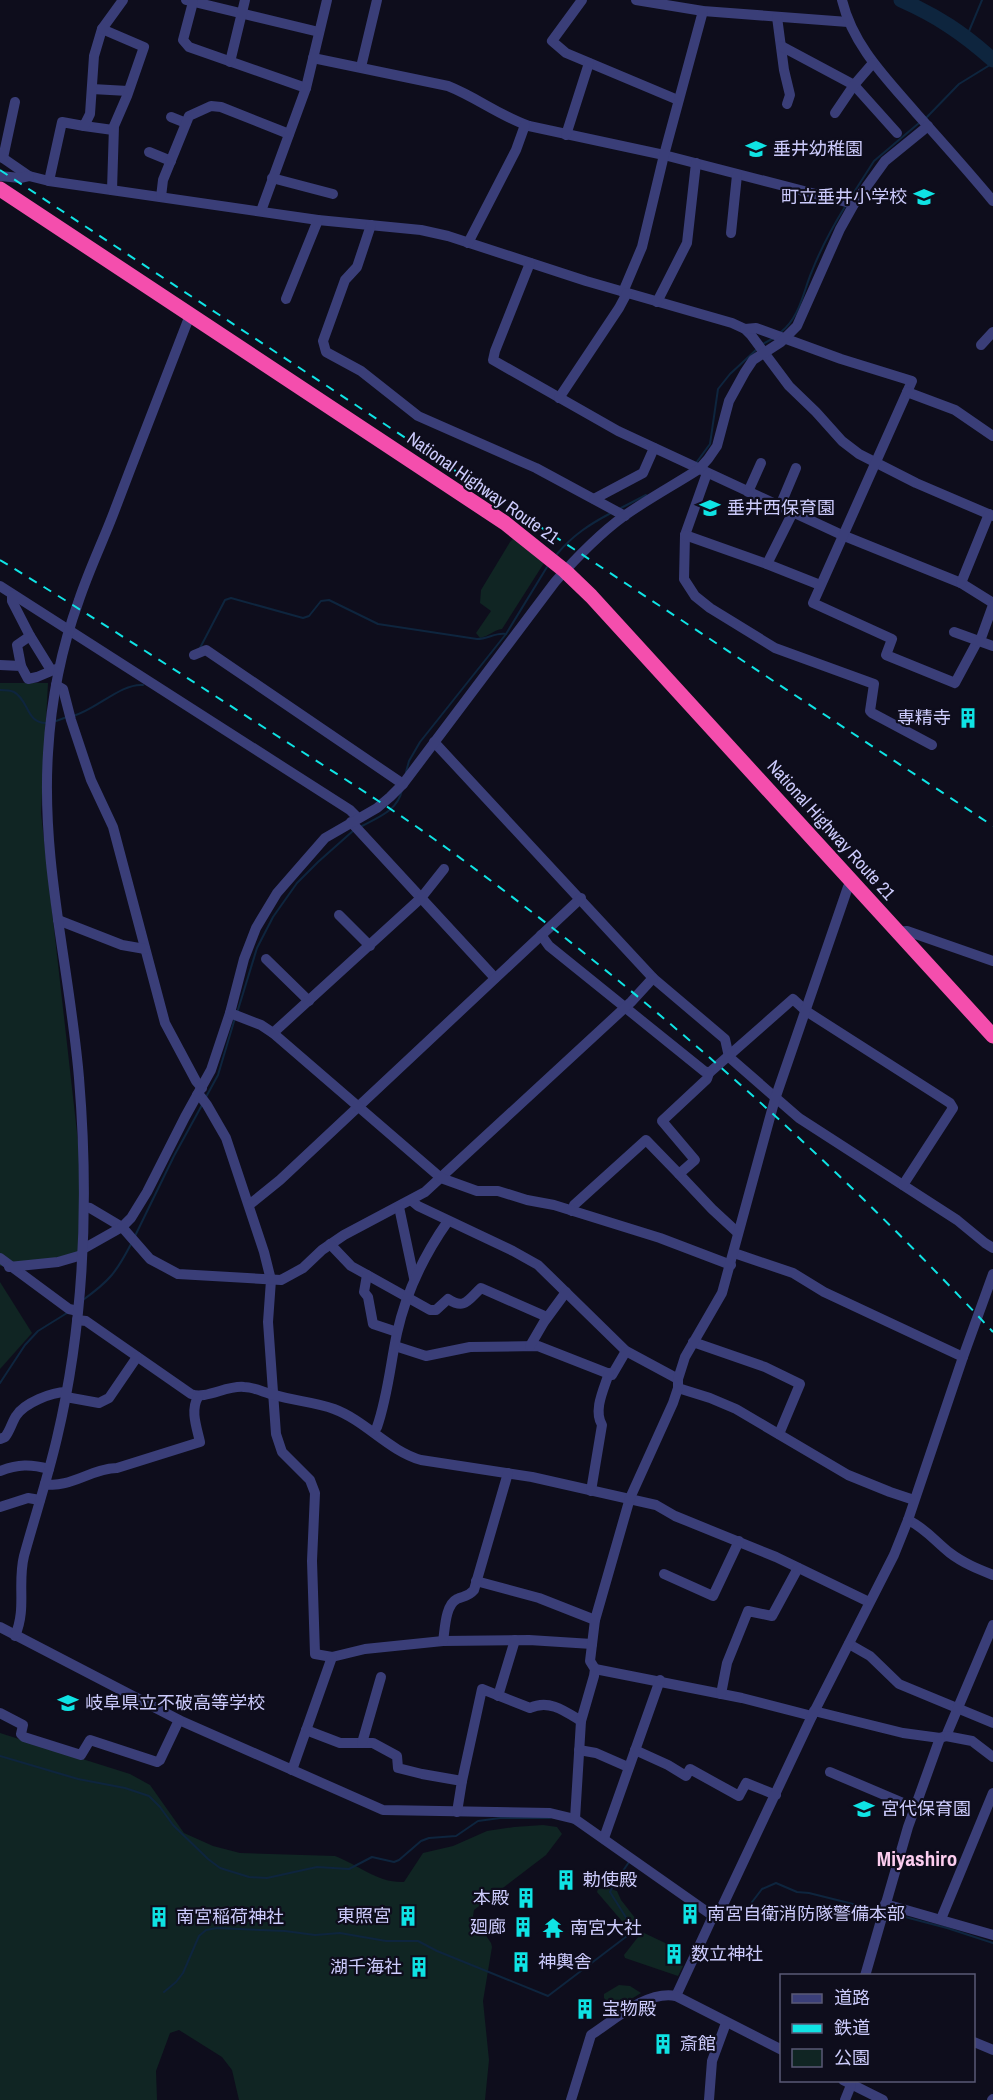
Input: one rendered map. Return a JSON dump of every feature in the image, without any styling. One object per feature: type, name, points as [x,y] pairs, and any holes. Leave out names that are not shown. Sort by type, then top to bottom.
[{"type":"highway","name":"National Highway Route 21","points":[[0,189],[505,523],[565,571],[591,596],[993,1036]]},
{"type":"street","points":[[84,126],[90,114],[94,56],[102,29],[123,0]]},
{"type":"street","points":[[231,62],[245,0]]},
{"type":"street","points":[[261,211],[306,88],[327,0]]},
{"type":"street","points":[[361,67],[377,0]]},
{"type":"street","points":[[582,0],[552,41],[566,53],[678,100]]},
{"type":"street","points":[[636,0],[703,11],[846,18]]},
{"type":"street","points":[[842,0],[846,18],[857,40],[873,63],[993,201]]},
{"type":"street","points":[[306,88],[189,47],[183,40],[189,1],[319,32]]},
{"type":"street","points":[[559,398],[619,308],[642,247],[678,100],[703,11]]},
{"type":"street","points":[[777,16],[790,95],[787,104]]},
{"type":"street","points":[[102,29],[144,47],[113,130],[111,190]]},
{"type":"street","points":[[781,46],[854,85],[897,133]]},
{"type":"street","points":[[313,58],[448,86],[468,94],[507,118],[525,125],[664,155],[854,204]]},
{"type":"street","points":[[566,135],[589,63]]},
{"type":"street","points":[[835,113],[854,85],[873,63]]},
{"type":"street","points":[[92,89],[128,92]]},
{"type":"street","points":[[15,102],[1,157],[29,176],[49,181],[318,220],[421,230],[732,323],[745,329],[789,386],[842,441],[876,464],[991,515],[961,583]]},
{"type":"street","points":[[161,196],[163,180],[189,116],[211,106],[221,107],[289,134]]},
{"type":"street","points":[[171,117],[186,123]]},
{"type":"street","points":[[49,181],[62,122],[113,130]]},
{"type":"street","points":[[468,243],[516,150],[525,125]]},
{"type":"street","points":[[5,1267],[57,1262],[83,1252],[122,1227],[131,1218],[202,1096],[235,1015],[244,959],[264,912],[277,894],[325,838],[377,808],[403,784],[565,571],[584,550],[625,516],[708,459],[717,446],[729,400],[760,348],[786,338],[797,326],[840,229],[854,204],[885,161],[928,126]]},
{"type":"street","points":[[149,152],[171,160]]},
{"type":"street","points":[[657,302],[687,243],[696,164]]},
{"type":"street","points":[[731,233],[737,175]]},
{"type":"street","points":[[0,176],[20,178],[29,176]]},
{"type":"street","points":[[272,178],[333,194]]},
{"type":"street","points":[[286,299],[318,220]]},
{"type":"street","points":[[371,225],[357,267],[345,280],[326,331],[323,341],[326,352],[361,371],[418,416],[527,463],[625,516]]},
{"type":"street","points":[[530,263],[493,360],[618,431],[842,534],[961,583],[993,604],[980,641],[977,642],[955,683],[886,655],[892,639],[813,603],[842,534],[912,381],[841,359],[756,328],[745,329]]},
{"type":"street","points":[[15,1636],[22,1610],[23,1561],[49,1469],[66,1394],[78,1315],[83,1252],[84,1207],[79,1076],[46,819],[48,750],[56,685],[55,669],[79,599],[190,315]]},
{"type":"street","points":[[981,345],[993,332]]},
{"type":"street","points":[[907,392],[955,410],[993,435]]},
{"type":"street","points":[[594,499],[643,473],[654,448]]},
{"type":"street","points":[[748,492],[761,463]]},
{"type":"street","points":[[697,468],[685,535],[684,579],[694,596],[776,648],[874,684],[870,711],[932,745]]},
{"type":"street","points":[[780,506],[796,468]]},
{"type":"street","points":[[767,564],[793,512]]},
{"type":"street","points":[[685,535],[820,585]]},
{"type":"street","points":[[0,586],[350,810],[355,820],[421,898],[495,978]]},
{"type":"street","points":[[12,595],[12,601],[30,636],[55,669]]},
{"type":"street","points":[[954,632],[993,646]]},
{"type":"street","points":[[30,636],[17,645],[21,666],[28,679],[37,678],[55,669]]},
{"type":"street","points":[[194,655],[206,650],[403,784]]},
{"type":"street","points":[[0,665],[21,666]]},
{"type":"street","points":[[56,685],[63,689],[70,720],[91,780],[113,827],[165,1023],[226,1138],[264,1252],[271,1280],[268,1322],[276,1434],[282,1452],[310,1480],[315,1493],[312,1561],[315,1654],[332,1658],[365,1649],[443,1641],[515,1640],[592,1644]]},
{"type":"street","points":[[434,742],[653,978],[724,1039],[729,1057],[775,1099],[800,1118],[957,1220],[993,1248]]},
{"type":"street","points":[[273,1033],[421,898],[444,869]]},
{"type":"street","points":[[852,882],[848,887],[775,1099],[722,1293],[693,1342],[658,1439],[630,1498],[595,1620],[590,1661],[595,1668],[903,1733],[972,1741],[993,1757]]},
{"type":"street","points":[[249,1205],[280,1180],[581,898]]},
{"type":"street","points":[[339,915],[370,946]]},
{"type":"street","points":[[58,920],[122,945],[145,949]]},
{"type":"street","points":[[897,932],[907,931],[993,961]]},
{"type":"street","points":[[541,935],[549,946],[709,1073]]},
{"type":"street","points":[[266,959],[309,1001]]},
{"type":"street","points":[[84,1207],[90,1208],[122,1227],[150,1259],[178,1274],[281,1280],[303,1268],[330,1244],[412,1201],[441,1178],[625,1008],[653,978]]},
{"type":"street","points":[[679,1174],[695,1160],[662,1121],[707,1079],[709,1073],[793,999],[806,1011],[950,1103],[953,1108],[903,1185]]},
{"type":"street","points":[[235,1015],[261,1025],[273,1033],[441,1178],[477,1191],[498,1191],[572,1211],[660,1238],[731,1265]]},
{"type":"street","points":[[572,1211],[574,1205],[646,1140],[738,1233]]},
{"type":"street","points":[[412,1201],[538,1265],[626,1351],[678,1384],[736,1409],[848,1474],[914,1500]]},
{"type":"street","points":[[399,1207],[414,1278]]},
{"type":"street","points":[[374,1432],[378,1427],[388,1394],[397,1332],[414,1278],[448,1221]]},
{"type":"street","points":[[330,1244],[351,1266],[430,1310],[436,1310],[448,1299],[457,1305],[463,1304],[481,1288],[547,1317]]},
{"type":"street","points":[[734,1253],[794,1273],[824,1292],[963,1357]]},
{"type":"street","points":[[0,1258],[5,1267],[78,1315],[191,1395],[198,1397],[231,1387],[247,1387],[333,1408],[374,1432],[407,1456],[439,1464],[508,1473],[656,1504],[675,1516],[739,1541],[869,1602]]},
{"type":"street","points":[[367,1275],[364,1292],[368,1297],[373,1324],[397,1332]]},
{"type":"street","points":[[676,1996],[713,1916],[720,1909],[813,1714],[894,1555],[992,1281]]},
{"type":"street","points":[[530,1346],[547,1317],[566,1292]]},
{"type":"street","points":[[693,1342],[765,1366],[800,1384],[779,1434]]},
{"type":"street","points":[[395,1346],[426,1356],[471,1347],[538,1346],[612,1375],[626,1351]]},
{"type":"street","points":[[0,1439],[6,1437],[15,1417],[22,1409],[54,1392],[99,1403],[109,1398],[136,1357]]},
{"type":"street","points":[[591,1491],[602,1425],[597,1418],[598,1410],[609,1373]]},
{"type":"street","points":[[45,1484],[55,1486],[107,1468],[117,1468],[200,1442],[194,1417],[194,1404],[198,1397]]},
{"type":"street","points":[[0,1471],[18,1465],[33,1464],[49,1469]]},
{"type":"street","points":[[443,1641],[450,1606],[455,1600],[469,1596],[474,1590],[508,1473]]},
{"type":"street","points":[[0,1507],[28,1498],[40,1500]]},
{"type":"street","points":[[908,1520],[920,1526],[947,1551],[965,1563],[993,1575]]},
{"type":"street","points":[[664,1574],[713,1596],[739,1541]]},
{"type":"street","points":[[721,1694],[727,1663],[748,1611],[772,1616],[798,1568]]},
{"type":"street","points":[[476,1581],[539,1598],[595,1620]]},
{"type":"street","points":[[866,1974],[883,1909],[915,1808],[943,1737],[959,1709],[993,1625]]},
{"type":"street","points":[[0,1628],[179,1720],[383,1810],[550,1813],[575,1819],[713,1916]]},
{"type":"street","points":[[498,1696],[515,1640]]},
{"type":"street","points":[[849,1644],[870,1656],[899,1684],[993,1723]]},
{"type":"street","points":[[292,1770],[332,1658]]},
{"type":"street","points":[[575,1819],[581,1721],[595,1668]]},
{"type":"street","points":[[362,1743],[381,1677]]},
{"type":"street","points":[[604,1838],[660,1680]]},
{"type":"street","points":[[458,1812],[462,1781],[482,1689],[530,1708],[538,1704],[561,1708],[581,1721]]},
{"type":"street","points":[[0,1713],[23,1725],[21,1734],[24,1737],[81,1755],[90,1740],[157,1762],[179,1720]]},
{"type":"street","points":[[306,1730],[340,1743],[373,1743],[397,1756],[398,1768],[462,1781]]},
{"type":"street","points":[[579,1750],[628,1767]]},
{"type":"street","points":[[635,1750],[686,1776],[690,1769],[739,1796],[746,1783],[776,1795]]},
{"type":"street","points":[[830,1772],[915,1808]]},
{"type":"street","points":[[941,1919],[993,1793]]},
{"type":"street","points":[[883,1909],[941,1919],[993,1935]]},
{"type":"street","points":[[571,2100],[591,2035],[649,1999],[676,1996],[780,2049]]},
{"type":"street","points":[[709,2100],[712,2061],[726,2023]]},
{"type":"street","points":[[975,2042],[993,2050]]},
{"type":"street","points":[[845,2100],[847,2083],[883,2100]]},
{"type":"green space","points":[[514,538],[544,563],[502,629],[480,638],[476,633],[491,611],[480,603],[481,590]]},
{"type":"green space","points":[[0,683],[48,683],[41,813],[80,1159],[81,1250],[69,1259],[0,1266]]},
{"type":"green space","points":[[0,1282],[32,1333],[0,1369]]},
{"type":"green space","points":[[0,1733],[130,1774],[150,1785],[184,1833],[213,1846],[240,1853],[335,1856],[377,1877],[394,1882],[404,1882],[423,1853],[453,1846],[487,1831],[543,1825],[557,1827],[562,1834],[546,1855],[474,1910],[473,1916],[492,1947],[483,2001],[489,2060],[485,2100],[239,2100],[232,2070],[222,2057],[179,2030],[170,2033],[156,2071],[157,2100],[0,2100]]},
{"type":"green space","points":[[607,1888],[617,1891],[621,1900],[639,1923],[640,1928],[633,1934],[597,1892],[598,1889]]},
{"type":"green space","points":[[642,1932],[682,1951],[678,1962],[683,1966],[678,1976],[625,1958],[624,1955]]},
{"type":"green space","points":[[619,1985],[630,1986],[641,1993],[615,2009],[604,1998],[604,1994]]},
{"type":"waterway","points":[[901,0],[949,26],[993,60]]},
{"type":"waterway","points":[[967,36],[982,0]]},
{"type":"waterway","points":[[926,118],[959,84],[993,63]]},
{"type":"waterway","points":[[849,200],[874,161],[919,123]]},
{"type":"waterway","points":[[781,332],[797,312],[819,254],[846,205]]},
{"type":"waterway","points":[[761,345],[772,339]]},
{"type":"waterway","points":[[696,463],[710,444],[718,389],[730,374],[757,349]]},
{"type":"waterway","points":[[619,509],[646,495]]},
{"type":"waterway","points":[[557,554],[582,530],[611,513]]},
{"type":"waterway","points":[[406,772],[409,761],[420,742],[506,634],[547,567]]},
{"type":"waterway","points":[[200,648],[225,600],[231,598],[303,618],[309,616],[321,601],[329,600],[378,624],[477,639],[506,634]]},
{"type":"waterway","points":[[73,716],[126,688],[143,685]]},
{"type":"waterway","points":[[0,690],[14,692],[23,700],[35,720],[47,723]]},
{"type":"waterway","points":[[56,721],[67,717]]},
{"type":"waterway","points":[[362,826],[392,808],[402,790]]},
{"type":"waterway","points":[[237,1013],[257,948],[273,917],[297,883],[354,830]]},
{"type":"waterway","points":[[206,1097],[218,1075],[235,1018]]},
{"type":"waterway","points":[[135,1236],[202,1105]]},
{"type":"waterway","points":[[83,1300],[111,1276],[131,1244]]},
{"type":"waterway","points":[[0,1383],[25,1345],[38,1331],[67,1313]]},
{"type":"waterway","points":[[0,1756],[78,1779],[125,1788],[149,1796],[173,1825],[208,1859],[220,1868],[249,1877],[267,1878],[317,1867],[349,1869],[372,1857],[394,1862],[421,1841],[429,1838],[456,1836],[478,1821],[500,1818],[550,1818]]},
{"type":"waterway","points":[[164,1992],[183,1973],[199,1936],[206,1930],[217,1928],[285,1931],[315,1935],[340,1933],[386,1941],[418,1941],[437,1951],[548,1996],[631,1933],[632,1927],[610,1892],[629,1862]]},
{"type":"waterway","points":[[728,1909],[749,1906],[762,1889],[776,1883],[797,1892],[881,1911]]},
{"type":"waterway","points":[[886,1912],[993,1943]]},
{"type":"railway","points":[[0,170],[993,826]]},
{"type":"railway","points":[[0,560],[377,800],[448,849],[521,904],[663,1018],[800,1138],[866,1201],[993,1332]]},
{"type":"place","name":"垂井幼稚園","points":[[756,149]]},
{"type":"place","name":"町立垂井小学校","points":[[924,197]]},
{"type":"place","name":"垂井西保育園","points":[[710,508]]},
{"type":"place","name":"専精寺","points":[[968,718]]},
{"type":"place","name":"岐阜県立不破高等学校","points":[[68,1703]]},
{"type":"place","name":"宮代保育園","points":[[864,1809]]},
{"type":"place","name":"勅使殿","points":[[566,1880]]},
{"type":"place","name":"本殿","points":[[526,1898]]},
{"type":"place","name":"南宮自衛消防隊警備本部","points":[[690,1914]]},
{"type":"place","name":"東照宮","points":[[408,1916]]},
{"type":"place","name":"南宮稲荷神社","points":[[159,1917]]},
{"type":"place","name":"廻廊","points":[[523,1927]]},
{"type":"place","name":"南宮大社","points":[[553,1928]]},
{"type":"place","name":"数立神社","points":[[674,1954]]},
{"type":"place","name":"神輿舎","points":[[521,1962]]},
{"type":"place","name":"湖千海社","points":[[419,1967]]},
{"type":"place","name":"宝物殿","points":[[585,2009]]},
{"type":"place","name":"斎館","points":[[663,2044]]},
{"type":"district","name":"Miyashiro","points":[[917,1859]]}]
